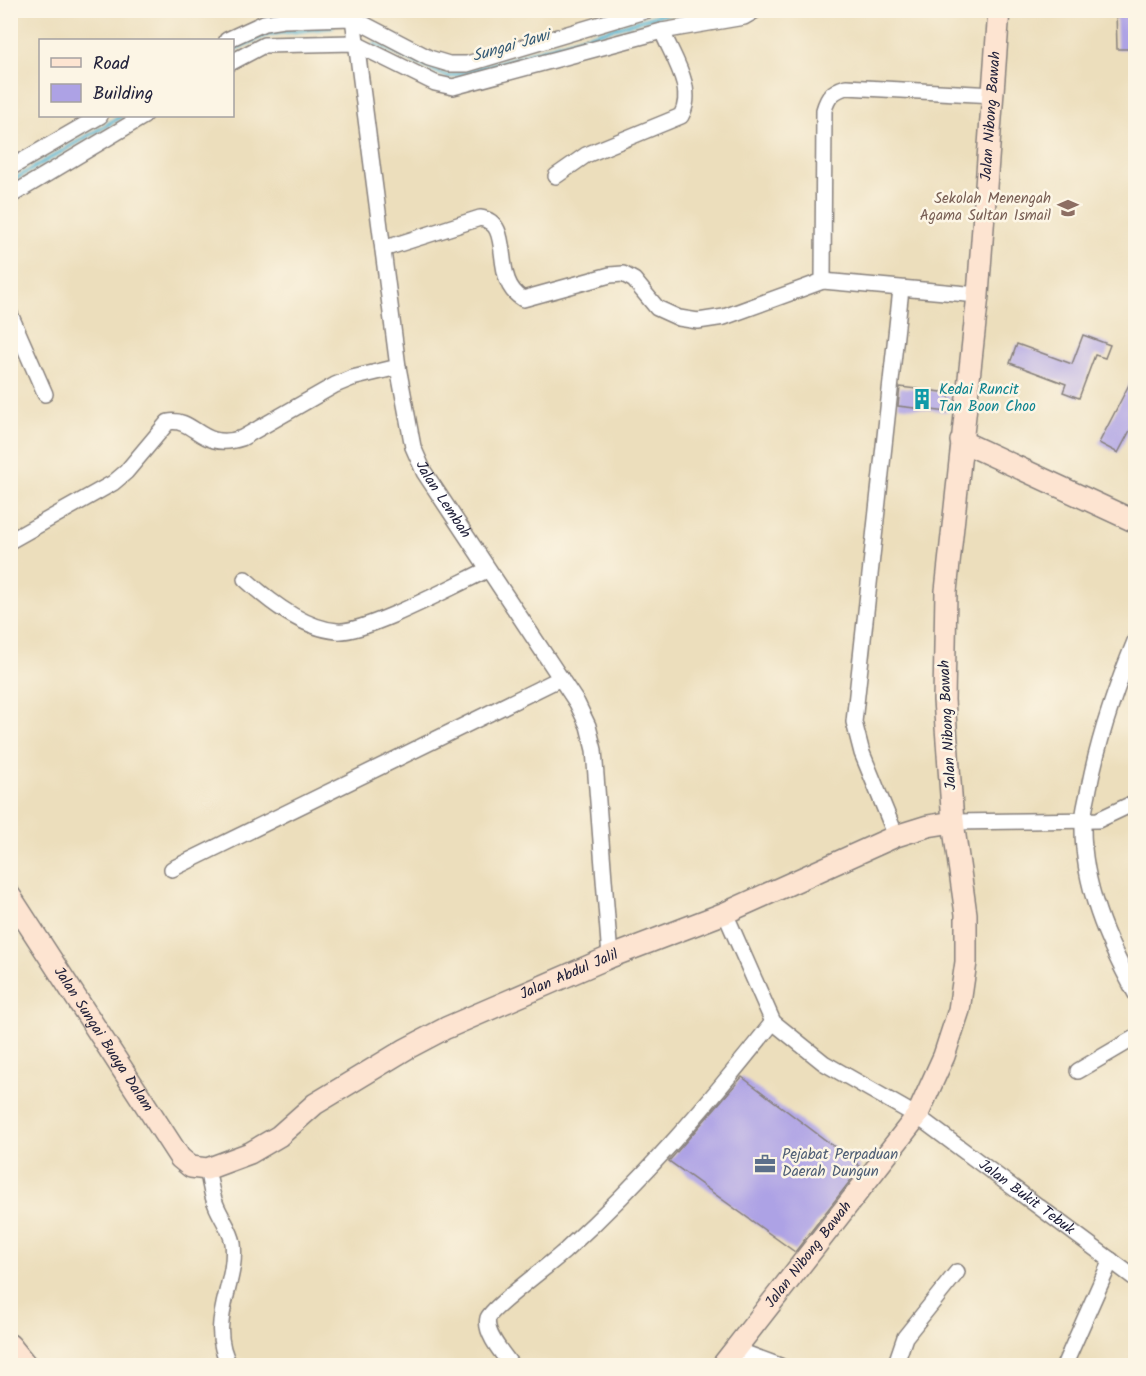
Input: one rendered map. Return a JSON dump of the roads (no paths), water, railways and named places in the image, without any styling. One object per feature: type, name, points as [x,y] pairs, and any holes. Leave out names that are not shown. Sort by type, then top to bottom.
[{"type":"main road","name":"Jalan Nibong Bawah","points":[[728,1357],[917,1116],[944,1056],[958,1010],[966,962],[966,914],[953,822],[944,700],[946,591],[978,295],[999,10]]},
{"type":"main road","points":[[961,441],[1136,522]]},
{"type":"main road","name":"Jalan Abdul Jalil","points":[[207,1169],[250,1153],[279,1136],[315,1104],[406,1049],[446,1028],[610,957],[725,913],[896,836],[927,826],[953,822]]},
{"type":"main road","name":"Jalan Sungai Buaya Dalam","points":[[10,896],[180,1158],[191,1167],[207,1169]]},
{"type":"main road","points":[[10,1345],[27,1365]]},
{"type":"street","points":[[229,39],[264,23],[352,14],[429,58],[449,64],[467,64],[648,10]]},
{"type":"street","points":[[234,61],[264,45],[354,43],[435,83],[453,87],[662,31],[744,17],[756,10]]},
{"type":"street","name":"Jalan Lembah","points":[[352,14],[398,367],[413,447],[424,472],[487,570],[561,678],[588,726],[594,750],[610,957]]},
{"type":"street","points":[[556,176],[586,155],[681,116],[688,105],[688,93],[662,31]]},
{"type":"street","points":[[823,281],[824,110],[827,98],[834,91],[846,87],[994,95]]},
{"type":"street","points":[[10,168],[98,117]]},
{"type":"street","points":[[10,196],[142,117]]},
{"type":"street","points":[[383,249],[480,218],[489,219],[496,226],[506,278],[512,292],[524,299],[610,275],[623,274],[634,280],[657,308],[679,318],[698,321],[724,317],[823,281],[978,295]]},
{"type":"street","points":[[896,836],[862,753],[854,722],[901,289]]},
{"type":"street","points":[[10,314],[45,394]]},
{"type":"street","points":[[10,541],[113,483],[126,472],[168,422],[180,422],[215,442],[228,443],[242,438],[352,378],[398,367]]},
{"type":"street","points":[[245,579],[271,602],[323,628],[339,632],[357,629],[487,570]]},
{"type":"street","points":[[1136,639],[1104,728],[1083,822],[1084,848],[1094,899],[1111,950],[1136,994]]},
{"type":"street","points":[[172,869],[561,678]]},
{"type":"street","points":[[953,822],[1083,822],[1098,820],[1136,802]]},
{"type":"street","points":[[512,1365],[489,1330],[488,1317],[496,1307],[545,1270],[651,1168],[773,1022],[725,913]]},
{"type":"street","name":"Jalan Bukit Tebuk","points":[[773,1022],[824,1063],[917,1116],[1136,1279]]},
{"type":"street","points":[[1078,1071],[1136,1037]]},
{"type":"street","points":[[207,1169],[215,1204],[233,1241],[233,1256],[220,1330],[222,1345],[230,1365]]},
{"type":"street","points":[[1064,1365],[1111,1260]]},
{"type":"street","points":[[895,1365],[905,1337],[957,1272]]},
{"type":"street","points":[[728,1357],[780,1365]]},
{"type":"waterway","name":"Sungai Jawi","points":[[375,44],[448,77],[659,15],[694,10]]},
{"type":"waterway","name":"Sungai Jawi","points":[[234,49],[269,34],[332,27]]},
{"type":"waterway","name":"Sungai Jawi","points":[[10,182],[120,117]]},
{"type":"place","name":"Sekolah Menengah Agama Sultan Ismail","points":[[1068,208]]},
{"type":"place","name":"Kedai Runcit Tan Boon Choo","points":[[922,399]]},
{"type":"place","name":"Pejabat Perpaduan Daerah Dungun","points":[[765,1164]]}]
